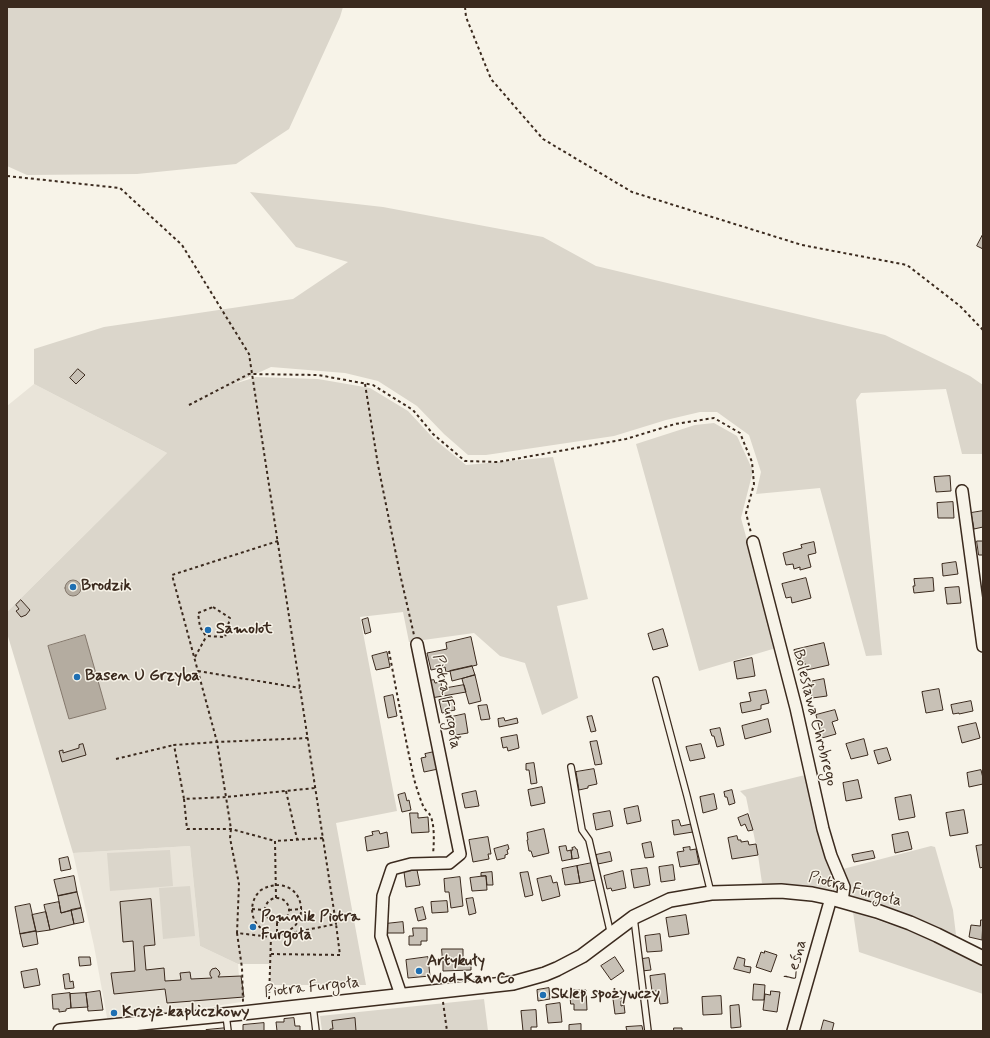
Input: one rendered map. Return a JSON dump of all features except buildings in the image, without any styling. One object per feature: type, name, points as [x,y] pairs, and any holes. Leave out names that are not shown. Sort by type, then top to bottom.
[{"type":"street","points":[[962,491],[983,646]]},
{"type":"street","name":"Bolesława Chrobrego","points":[[753,542],[796,708],[823,829],[844,887],[837,899]]},
{"type":"street","name":"Piotra Furgoła","points":[[401,995],[381,936],[383,896],[392,869],[411,864],[449,863],[460,854],[417,644]]},
{"type":"street","name":"Piotra Furgoła","points":[[60,1031],[226,1015],[255,1009],[313,1006],[401,995],[513,984],[545,974],[582,956],[634,917],[670,900],[711,893],[781,891],[812,894],[837,899],[910,923],[983,958]]},
{"type":"street","name":"Leśna","points":[[793,1031],[837,899]]},
{"type":"lane","points":[[656,680],[711,893]]},
{"type":"lane","points":[[571,767],[582,830],[590,840],[611,935]]},
{"type":"lane","points":[[634,917],[648,1031]]},
{"type":"lane","points":[[313,1006],[316,1031]]},
{"type":"lane","points":[[226,1015],[228,1031]]},
{"type":"path","points":[[465,7],[466,17],[492,78],[543,139],[632,192],[802,245],[907,265],[960,306],[983,330]]},
{"type":"path","points":[[7,176],[120,188],[182,245],[249,354],[340,955],[271,954]]},
{"type":"path","points":[[190,405],[249,374],[318,375],[373,385],[413,410],[433,434],[465,461],[498,462],[626,439],[675,424],[714,418],[740,433],[752,462],[754,484],[746,513],[753,542]]},
{"type":"path","points":[[365,384],[379,473],[400,574],[417,644]]},
{"type":"path","points":[[243,1002],[242,968],[237,933],[239,884],[230,838],[231,829],[217,742],[172,575],[278,541]]},
{"type":"path","points":[[213,607],[230,618],[225,637],[206,636],[200,627],[198,612],[213,607]]},
{"type":"path","points":[[194,658],[206,636]]},
{"type":"path","points":[[389,651],[415,781],[420,799],[425,810],[430,815],[434,845],[432,864]]},
{"type":"path","points":[[198,671],[300,688]]},
{"type":"path","points":[[116,759],[174,745],[308,738]]},
{"type":"path","points":[[174,745],[184,799],[187,829],[231,829],[275,841],[323,838]]},
{"type":"path","points":[[184,799],[226,797],[315,788]]},
{"type":"path","points":[[286,791],[297,840]]},
{"type":"path","points":[[275,841],[276,898]]},
{"type":"path","points":[[276,885],[291,889],[300,901],[302,909],[301,916],[292,929],[277,936],[261,929],[252,914],[252,906],[260,891],[268,886],[276,885]]},
{"type":"path","points":[[276,898],[283,900],[288,906],[289,910],[287,917],[284,920],[277,922],[269,920],[266,917],[264,910],[268,901],[276,898]]},
{"type":"path","points":[[252,909],[264,910]]},
{"type":"path","points":[[289,910],[302,909]]},
{"type":"path","points":[[277,922],[277,936]]},
{"type":"path","points":[[237,933],[271,937],[336,924]]},
{"type":"path","points":[[269,1001],[271,937]]},
{"type":"path","points":[[442,992],[447,1031]]},
{"type":"shaded area","points":[[7,7],[343,7],[340,17],[289,129],[236,164],[137,174],[27,175],[7,166]]},
{"type":"shaded area","points":[[250,192],[383,207],[543,237],[596,266],[885,335],[970,376],[983,385],[983,454],[962,454],[946,389],[861,393],[856,400],[882,655],[866,656],[820,488],[756,494],[761,472],[749,435],[717,412],[700,412],[666,420],[614,436],[486,455],[468,455],[444,434],[417,406],[378,381],[345,373],[271,367],[234,384],[256,377],[318,379],[370,388],[408,411],[434,439],[466,465],[553,457],[588,599],[557,606],[578,698],[542,715],[525,663],[500,656],[474,633],[409,642],[403,612],[360,617],[397,811],[336,823],[366,985],[271,985],[269,964],[238,964],[200,946],[190,846],[73,853],[7,633],[7,612],[167,453],[34,384],[34,349],[104,327],[293,299],[348,262],[296,247]]},
{"type":"shaded area","points":[[34,384],[167,453],[7,612],[7,406]]},
{"type":"shaded area","points":[[714,423],[737,436],[753,471],[741,518],[776,648],[699,671],[636,444],[695,425]]},
{"type":"shaded area","name":"Brodzik","points":[[70,580],[76,580],[81,585],[79,594],[76,596],[70,596],[65,591],[65,585]]},
{"type":"shaded area","name":"Basen U Grzyba","points":[[85,635],[106,709],[69,719],[48,646]]},
{"type":"shaded area","points":[[805,775],[838,889],[834,890],[762,883],[746,797],[740,791]]},
{"type":"shaded area","points":[[190,846],[200,946],[238,964],[241,1002],[108,1023],[94,946],[73,853]]},
{"type":"shaded area","points":[[931,846],[935,847],[953,910],[956,935],[918,918],[876,902],[850,895],[843,869]]},
{"type":"shaded area","points":[[170,850],[173,886],[110,891],[107,853]]},
{"type":"shaded area","points":[[190,886],[195,936],[163,939],[159,888]]},
{"type":"shaded area","points":[[853,912],[901,928],[983,964],[983,994],[859,952]]},
{"type":"shaded area","points":[[484,999],[488,1031],[322,1031],[320,1016]]},
{"type":"place","name":"Brodzik","points":[[73,587]]},
{"type":"place","name":"Samolot","points":[[208,630]]},
{"type":"place","name":"Basen U Grzyba","points":[[77,677]]},
{"type":"place","name":"Pomnik Piotra Furgoła","points":[[253,927]]},
{"type":"place","name":"Artykuły Wod-Kan Co","points":[[419,971]]},
{"type":"place","name":"Sklep spożywczy","points":[[543,995]]},
{"type":"place","name":"Krzyż kapliczkowy","points":[[114,1013]]}]
